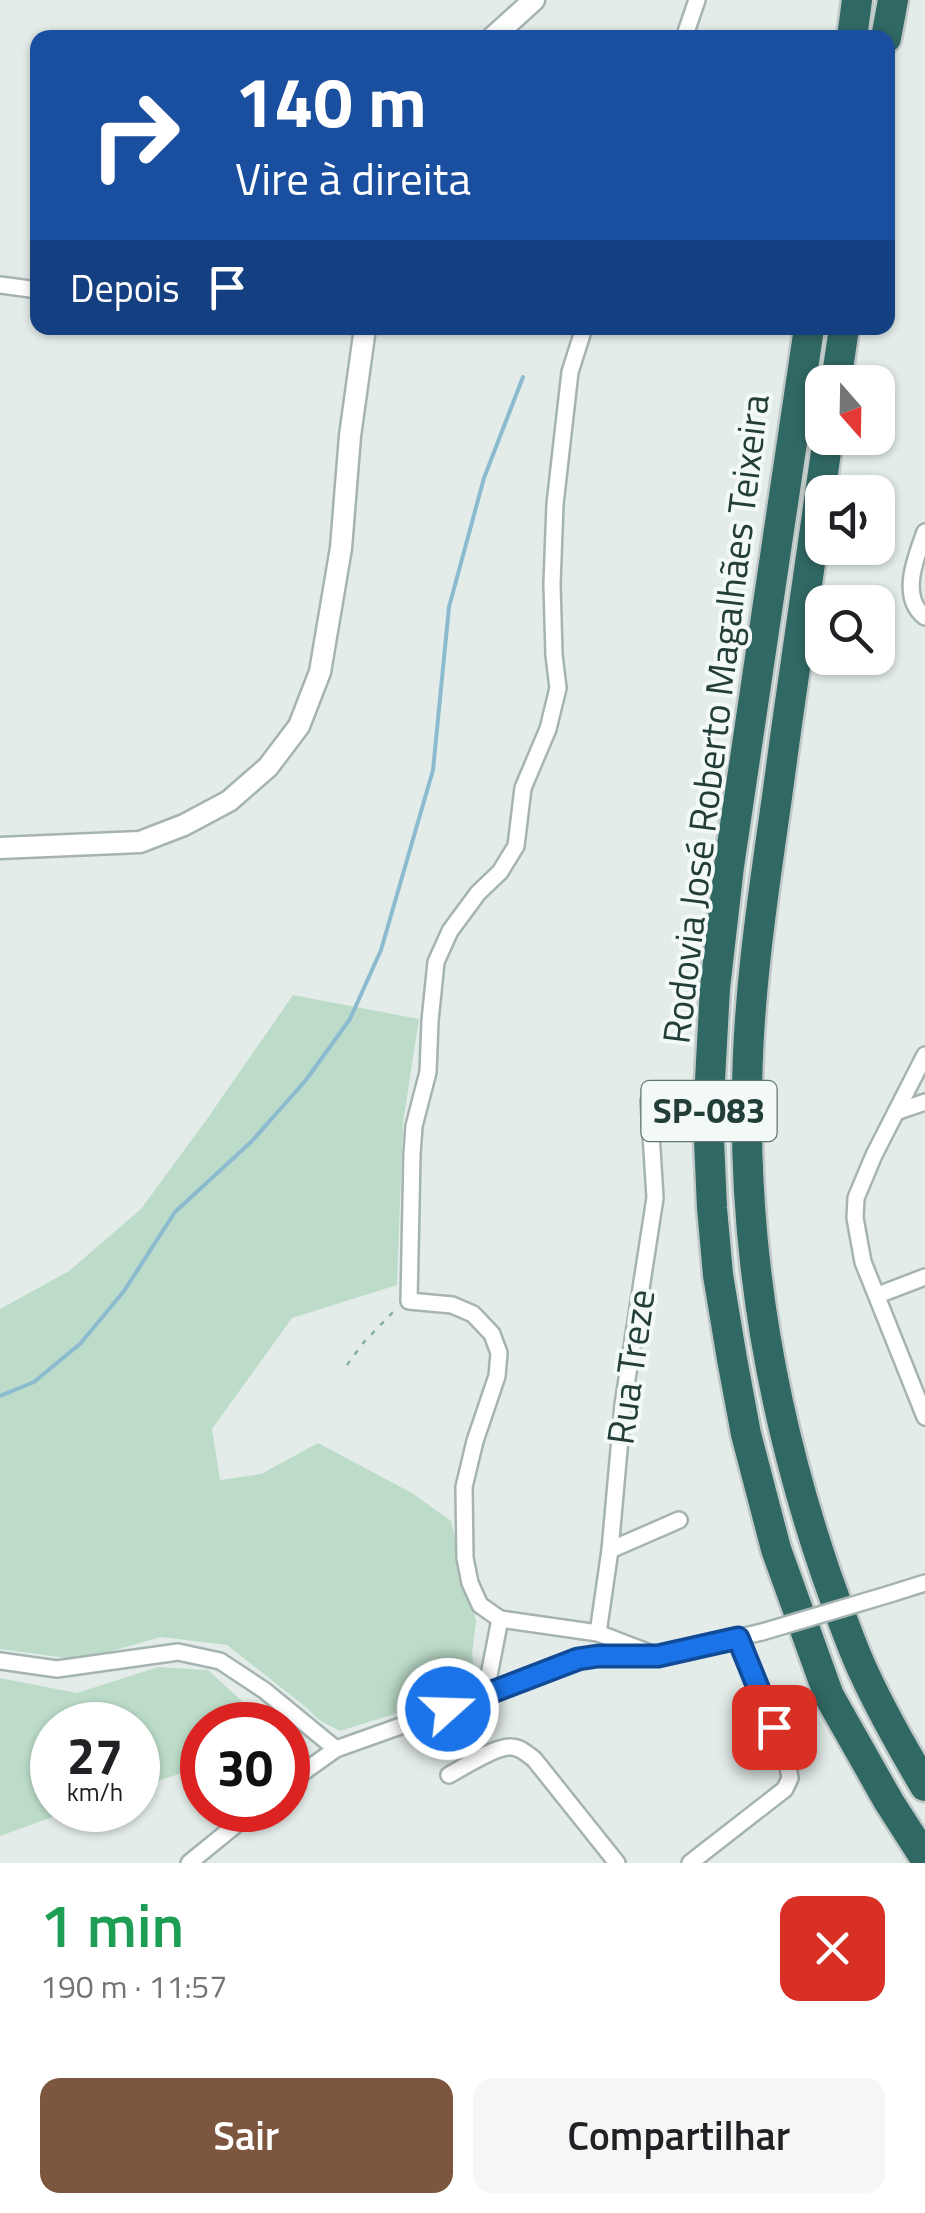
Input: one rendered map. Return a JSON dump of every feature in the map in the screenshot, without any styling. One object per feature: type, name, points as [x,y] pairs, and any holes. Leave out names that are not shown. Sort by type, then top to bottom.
[{"type":"highway","points":[[853,30],[857,0]]},
{"type":"highway","points":[[887,30],[893,0]]},
{"type":"highway","name":"Rodovia José Roberto Magalhães Teixeira","points":[[808,335],[729,866],[715,988],[708,1116],[712,1208],[718,1275],[735,1378],[776,1549],[829,1696],[925,1858]]},
{"type":"highway","points":[[839,365],[843,335]]},
{"type":"highway","name":"Rodovia José Roberto Magalhães Teixeira","points":[[826,455],[753,975],[747,1087],[752,1240],[776,1393],[807,1519],[862,1670],[925,1786]]},
{"type":"street","points":[[501,30],[534,0]]},
{"type":"street","points":[[687,30],[697,0]]},
{"type":"street","points":[[0,285],[30,289]]},
{"type":"street","points":[[0,848],[140,842],[184,824],[229,802],[268,768],[298,726],[320,672],[341,548],[350,436],[364,335]]},
{"type":"street","points":[[582,335],[570,372],[555,504],[552,584],[558,688],[548,729],[523,788],[516,846],[500,872],[450,931],[436,962],[428,1072],[414,1126],[409,1301],[452,1305],[473,1314],[492,1334],[499,1353],[497,1376],[474,1441],[464,1487],[465,1558],[480,1605],[500,1618],[598,1632],[658,1656]]},
{"type":"street","points":[[925,532],[913,567],[912,585],[913,604],[925,617]]},
{"type":"street","points":[[925,1055],[874,1155],[856,1198],[854,1218],[863,1262],[925,1417]]},
{"type":"street","name":"Rua Treze","points":[[598,1632],[624,1406],[654,1198],[649,1101]]},
{"type":"street","points":[[896,1112],[925,1102]]},
{"type":"street","points":[[878,1295],[925,1277]]},
{"type":"street","points":[[610,1550],[679,1520]]},
{"type":"street","points":[[310,1767],[336,1749],[578,1659],[658,1656],[762,1632],[925,1583]]},
{"type":"street","points":[[486,1696],[500,1618]]},
{"type":"street","points":[[690,1863],[785,1789],[790,1778],[786,1756],[738,1638]]},
{"type":"street","points":[[0,1661],[57,1669],[178,1652],[220,1661],[264,1690],[336,1749]]},
{"type":"street","points":[[450,1775],[500,1748],[519,1748],[534,1758],[617,1863]]},
{"type":"street","points":[[189,1863],[227,1832]]},
{"type":"path","points":[[348,1365],[393,1311],[409,1301]]},
{"type":"green space","points":[[293,995],[419,1019],[403,1123],[397,1285],[292,1318],[212,1429],[220,1480],[261,1474],[318,1443],[412,1493],[451,1521],[476,1621],[472,1654],[477,1688],[340,1731],[319,1720],[310,1711],[310,1702],[299,1702],[227,1645],[161,1637],[80,1660],[0,1649],[0,1309],[69,1271],[141,1209]]},
{"type":"green space","points":[[158,1667],[208,1670],[243,1702],[180,1702],[180,1774],[160,1780],[160,1702],[30,1702],[30,1825],[0,1836],[0,1678],[77,1693]]},
{"type":"waterway","points":[[0,1396],[34,1382],[80,1344],[124,1291],[175,1212],[251,1142],[306,1080],[350,1019],[381,950],[433,770],[449,607],[484,478],[523,377]]},
{"type":"route","points":[[448,1709],[578,1659],[658,1656],[738,1638],[774,1727]]}]
